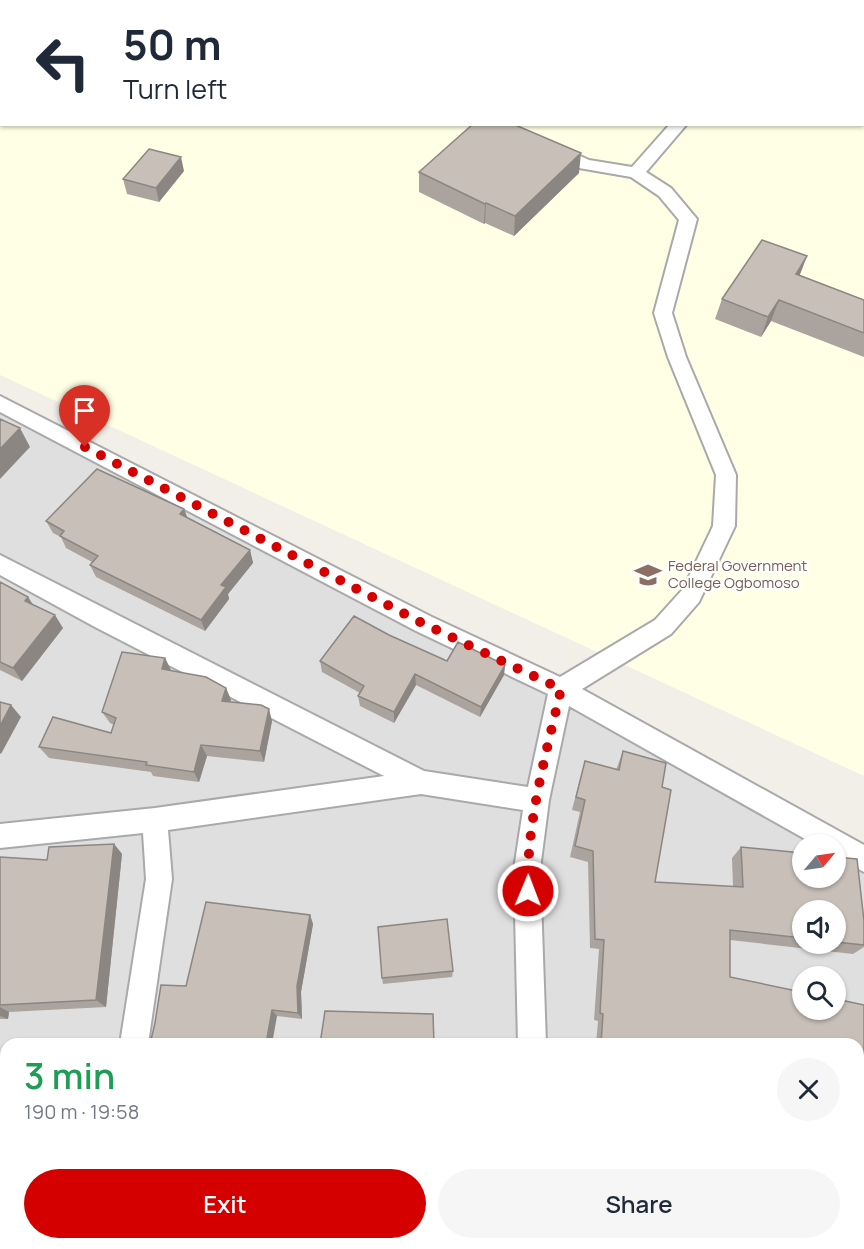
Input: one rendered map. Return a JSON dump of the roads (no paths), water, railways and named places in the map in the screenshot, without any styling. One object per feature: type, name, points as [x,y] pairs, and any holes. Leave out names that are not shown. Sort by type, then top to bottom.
[{"type":"street","points":[[500,126],[585,164],[636,174],[665,192],[688,219],[663,313],[677,357],[726,475],[724,526],[691,595],[663,627],[561,689],[537,800],[527,869],[532,1038]]},
{"type":"street","points":[[636,174],[677,126]]},
{"type":"street","points":[[0,403],[413,619],[561,689],[864,859]]},
{"type":"street","points":[[0,564],[103,620],[421,782]]},
{"type":"street","points":[[0,836],[155,820],[421,782],[537,800]]},
{"type":"street","points":[[135,1038],[159,879],[155,820]]},
{"type":"place","name":"Federal Government College Ogbomoso","points":[[648,575]]}]
